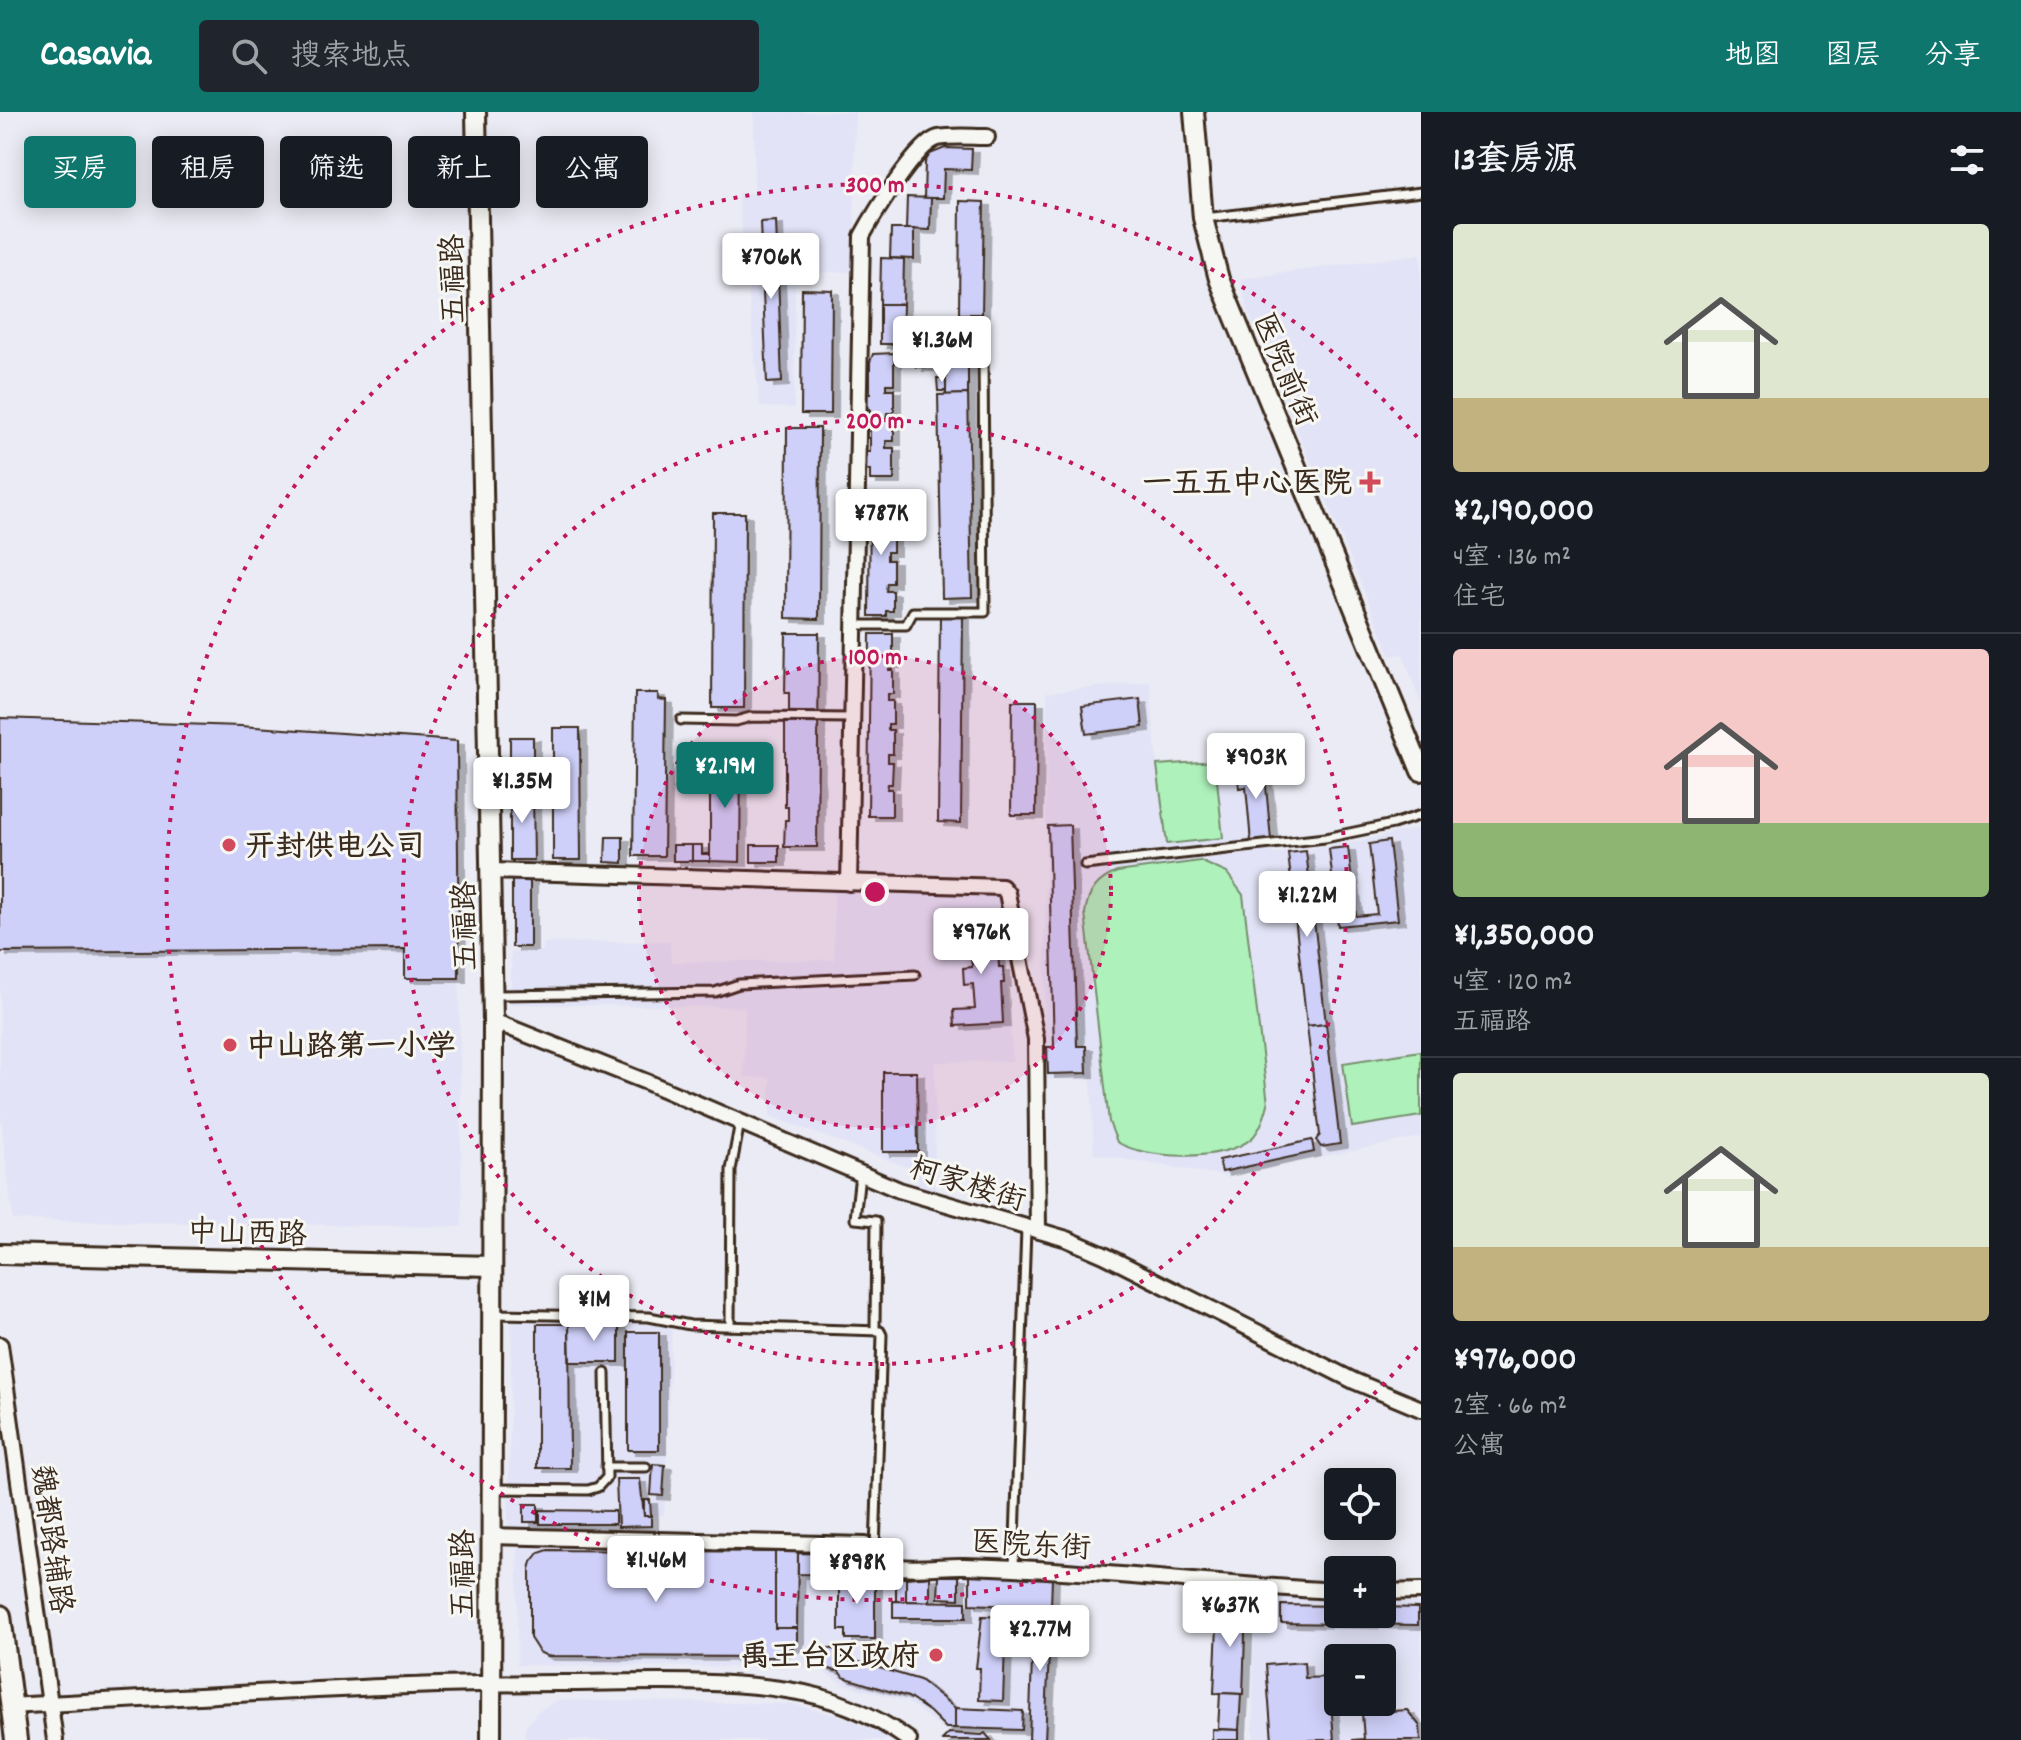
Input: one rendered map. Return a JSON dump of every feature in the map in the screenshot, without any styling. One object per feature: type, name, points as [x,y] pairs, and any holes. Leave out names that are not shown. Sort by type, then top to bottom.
[{"type":"main road","points":[[0,1616],[16,1740]]},
{"type":"street","name":"五福路","points":[[476,112],[493,1021],[491,1740]]},
{"type":"street","name":"医院前街","points":[[1194,112],[1203,218],[1227,302],[1281,426],[1421,771]]},
{"type":"street","points":[[849,883],[862,236],[904,170],[933,140],[987,137]]},
{"type":"street","points":[[491,871],[1002,887],[1007,893],[1036,1039],[1032,1230]]},
{"type":"street","name":"柯家楼街","points":[[493,1021],[899,1190],[1104,1255],[1354,1381],[1421,1409]]},
{"type":"street","name":"中山西路","points":[[0,1254],[492,1266]]},
{"type":"street","name":"魏都路辅路","points":[[0,1345],[55,1740]]},
{"type":"street","name":"医院东街","points":[[490,1536],[865,1545],[886,1565],[897,1567],[1014,1567],[1324,1590]]},
{"type":"street","points":[[1396,1592],[1421,1591]]},
{"type":"street","points":[[11,1706],[490,1684],[682,1683],[787,1690],[844,1705],[877,1720],[909,1740]]},
{"type":"lane","points":[[1203,218],[1421,192]]},
{"type":"lane","points":[[854,625],[906,625],[913,612],[985,612],[983,356],[960,339],[914,337]]},
{"type":"lane","points":[[681,720],[852,718]]},
{"type":"lane","points":[[1085,865],[1325,838],[1421,815]]},
{"type":"lane","points":[[492,995],[715,992],[739,984],[915,975]]},
{"type":"lane","points":[[730,1326],[731,1170],[740,1122]]},
{"type":"lane","points":[[860,1174],[855,1219],[876,1221],[875,1329]]},
{"type":"lane","points":[[1014,1567],[1032,1230]]},
{"type":"lane","points":[[492,1314],[649,1317],[690,1325],[875,1329],[882,1335],[875,1553]]},
{"type":"lane","points":[[491,1489],[588,1490],[602,1484],[607,1477],[605,1373]]},
{"type":"lane","points":[[606,1467],[646,1467]]},
{"type":"shaded area","points":[[754,112],[855,112],[854,272],[795,272],[794,408],[760,407],[738,193],[754,193]]},
{"type":"shaded area","name":"一五五中心医院","points":[[1421,254],[1421,704],[1403,654],[1391,656],[1248,311],[1240,279]]},
{"type":"shaded area","points":[[1150,682],[1157,765],[1264,758],[1273,854],[1344,844],[1421,828],[1421,1137],[1226,1176],[1094,1154],[1091,1079],[1044,1079],[1047,692]]},
{"type":"shaded area","points":[[834,886],[998,892],[1013,1061],[935,1062],[935,1190],[918,1190],[918,1171],[770,1116],[770,1078],[744,1077],[745,1007],[511,1004],[511,952],[543,951],[544,943],[670,941],[671,962],[834,960]]},
{"type":"shaded area","name":"中山路第一小学","points":[[405,949],[405,978],[459,978],[462,1227],[13,1220],[0,1112],[0,952]]},
{"type":"shaded area","points":[[512,1319],[648,1321],[672,1325],[664,1515],[653,1515],[653,1529],[508,1527]]},
{"type":"shaded area","points":[[518,1544],[854,1547],[879,1570],[1054,1576],[1048,1740],[1025,1740],[1025,1733],[945,1731],[908,1702],[843,1684],[817,1668],[517,1665]]},
{"type":"shaded area","points":[[1254,1595],[1324,1598],[1324,1628],[1396,1628],[1396,1602],[1421,1603],[1421,1740],[1253,1740]]},
{"type":"shaded area","points":[[559,1700],[792,1704],[844,1717],[896,1740],[525,1740],[525,1728],[537,1712]]},
{"type":"green space","points":[[1215,761],[1223,838],[1167,844],[1157,765]]},
{"type":"green space","points":[[1200,861],[1227,873],[1243,895],[1268,1104],[1258,1131],[1240,1146],[1205,1155],[1165,1155],[1117,1142],[1109,1122],[1085,913],[1088,899],[1095,888],[1117,872]]},
{"type":"green space","points":[[1421,1051],[1421,1116],[1352,1127],[1343,1063]]},
{"type":"building","points":[[945,148],[972,149],[971,170],[944,169],[943,198],[924,198],[925,162],[930,154]]},
{"type":"building","points":[[907,197],[931,198],[930,230],[906,229]]},
{"type":"building","points":[[960,201],[984,202],[982,314],[959,314]]},
{"type":"building","points":[[776,221],[782,382],[767,383],[760,222]]},
{"type":"building","points":[[891,229],[914,229],[914,259],[890,258]]},
{"type":"building","points":[[881,258],[904,259],[903,304],[880,304]]},
{"type":"building","points":[[802,289],[832,290],[831,414],[801,414]]},
{"type":"building","points":[[880,304],[903,304],[902,344],[880,344]]},
{"type":"building","points":[[966,314],[975,314],[975,334],[965,334]]},
{"type":"building","points":[[916,346],[952,346],[968,360],[968,394],[946,395],[946,367],[916,367]]},
{"type":"building","points":[[894,353],[894,384],[886,384],[886,389],[894,389],[894,413],[887,413],[886,419],[894,419],[894,441],[886,441],[886,448],[894,448],[894,480],[870,480],[870,470],[865,470],[866,452],[870,452],[870,409],[866,409],[866,394],[870,394],[870,362],[873,354]]},
{"type":"building","points":[[937,378],[946,378],[946,391],[938,391]]},
{"type":"building","points":[[968,394],[972,597],[942,598],[938,395]]},
{"type":"building","points":[[787,428],[820,428],[819,619],[786,618]]},
{"type":"building","points":[[870,498],[887,498],[887,502],[893,503],[893,524],[887,524],[887,531],[893,531],[893,552],[887,552],[887,560],[893,560],[893,583],[887,583],[886,591],[893,591],[893,611],[886,611],[886,616],[869,616]]},
{"type":"building","points":[[713,513],[745,513],[744,708],[712,708]]},
{"type":"building","points":[[940,616],[963,616],[961,823],[938,822]]},
{"type":"building","points":[[786,633],[819,633],[817,847],[784,847],[785,820],[788,820],[788,807],[785,807],[785,723],[789,723],[789,693],[785,693]]},
{"type":"building","points":[[870,634],[893,634],[893,664],[889,664],[889,670],[893,670],[893,694],[887,694],[887,701],[893,701],[893,724],[888,724],[888,730],[893,730],[893,754],[888,754],[888,762],[893,762],[892,784],[888,784],[887,789],[892,789],[892,816],[868,816]]},
{"type":"building","points":[[635,693],[658,693],[658,699],[666,700],[664,856],[633,856]]},
{"type":"building","points":[[1140,699],[1143,727],[1086,734],[1082,706]]},
{"type":"building","points":[[1012,701],[1037,701],[1036,815],[1011,815]]},
{"type":"building","name":"开封供电公司","points":[[0,718],[241,726],[457,741],[459,978],[405,978],[405,949],[0,952]]},
{"type":"building","points":[[553,728],[580,728],[581,860],[553,860]]},
{"type":"building","points":[[510,737],[533,737],[533,790],[510,790]]},
{"type":"building","points":[[710,759],[741,759],[740,862],[710,861]]},
{"type":"building","points":[[1264,765],[1271,840],[1251,842],[1246,787],[1239,788],[1237,767]]},
{"type":"building","points":[[510,790],[533,790],[534,860],[510,860]]},
{"type":"building","points":[[1070,825],[1077,1046],[1086,1046],[1087,1073],[1048,1074],[1047,1047],[1054,1047],[1048,826]]},
{"type":"building","points":[[606,837],[623,837],[623,863],[605,862]]},
{"type":"building","points":[[1389,841],[1398,920],[1338,926],[1329,849],[1348,847],[1356,916],[1377,914],[1369,844]]},
{"type":"building","points":[[673,845],[692,845],[692,861],[673,861]]},
{"type":"building","points":[[692,845],[702,845],[702,854],[710,854],[710,861],[692,861]]},
{"type":"building","points":[[751,845],[779,845],[779,862],[751,862]]},
{"type":"building","points":[[1306,851],[1326,1024],[1307,1026],[1288,853]]},
{"type":"building","points":[[512,879],[530,880],[530,947],[512,947]]},
{"type":"building","points":[[997,926],[999,967],[1003,967],[1004,983],[1001,983],[1003,1023],[955,1026],[954,1010],[975,1009],[973,984],[964,985],[963,968],[972,967],[970,947],[952,948],[951,929]]},
{"type":"building","points":[[1326,1024],[1340,1144],[1321,1147],[1316,1140],[1320,1135],[1307,1026]]},
{"type":"building","points":[[883,1072],[917,1072],[918,1152],[883,1152]]},
{"type":"building","points":[[1312,1140],[1314,1152],[1222,1172],[1219,1160]]},
{"type":"building","points":[[537,1324],[569,1324],[570,1468],[537,1468]]},
{"type":"building","points":[[569,1324],[619,1325],[619,1362],[570,1362]]},
{"type":"building","points":[[628,1332],[659,1332],[659,1450],[628,1450]]},
{"type":"building","points":[[653,1464],[665,1465],[663,1496],[651,1495]]},
{"type":"building","points":[[616,1479],[640,1479],[644,1516],[651,1516],[651,1526],[618,1527]]},
{"type":"building","points":[[644,1500],[650,1500],[651,1516],[644,1516]]},
{"type":"building","points":[[524,1504],[538,1504],[538,1522],[524,1522]]},
{"type":"building","points":[[540,1510],[615,1511],[615,1524],[540,1524]]},
{"type":"building","points":[[661,1546],[677,1546],[677,1551],[775,1552],[775,1628],[797,1628],[797,1640],[793,1647],[773,1657],[547,1656],[539,1652],[530,1638],[530,1569],[539,1553],[548,1550],[661,1551]]},
{"type":"building","points":[[775,1547],[795,1548],[794,1551],[798,1551],[797,1628],[775,1628]]},
{"type":"building","points":[[798,1553],[852,1554],[872,1575],[798,1574]]},
{"type":"building","points":[[839,1574],[875,1575],[875,1639],[846,1639],[846,1630],[839,1630]]},
{"type":"building","points":[[970,1574],[1052,1578],[1051,1608],[970,1604]]},
{"type":"building","points":[[930,1576],[930,1602],[906,1601],[906,1578]]},
{"type":"building","points":[[939,1576],[959,1576],[959,1599],[938,1598]]},
{"type":"building","points":[[896,1578],[906,1578],[906,1601],[896,1601]]},
{"type":"building","points":[[893,1601],[966,1602],[966,1618],[893,1618]]},
{"type":"building","points":[[1218,1604],[1246,1605],[1243,1694],[1214,1693]]},
{"type":"building","points":[[1281,1605],[1324,1606],[1324,1624],[1281,1623]]},
{"type":"building","points":[[1034,1607],[1051,1608],[1045,1740],[1029,1740]]},
{"type":"building","points":[[1396,1607],[1418,1608],[1418,1625],[1396,1625]]},
{"type":"building","points":[[982,1616],[1006,1617],[1003,1701],[979,1700],[980,1668],[976,1668]]},
{"type":"building","points":[[829,1648],[842,1652],[836,1671],[823,1667]]},
{"type":"building","points":[[842,1657],[920,1680],[955,1708],[955,1728],[946,1728],[908,1697],[843,1677],[838,1670]]},
{"type":"building","points":[[1304,1662],[1305,1678],[1324,1677],[1324,1716],[1332,1716],[1334,1740],[1272,1740],[1266,1665]]},
{"type":"building","points":[[1220,1693],[1241,1694],[1239,1730],[1218,1729]]},
{"type":"building","points":[[955,1708],[1023,1711],[1022,1730],[955,1728]]},
{"type":"building","points":[[1407,1710],[1420,1726],[1421,1740],[1352,1740],[1364,1739],[1362,1716],[1396,1716],[1396,1711]]},
{"type":"building","points":[[1212,1729],[1239,1730],[1239,1740],[1212,1740]]},
{"type":"building","points":[[949,1733],[985,1733],[991,1740],[942,1740]]},
{"type":"place","name":"一五五中心医院","points":[[1370,482]]},
{"type":"place","name":"开封供电公司","points":[[229,845]]},
{"type":"place","name":"中山路第一小学","points":[[230,1045]]},
{"type":"place","name":"禹王台区政府","points":[[936,1655]]}]
